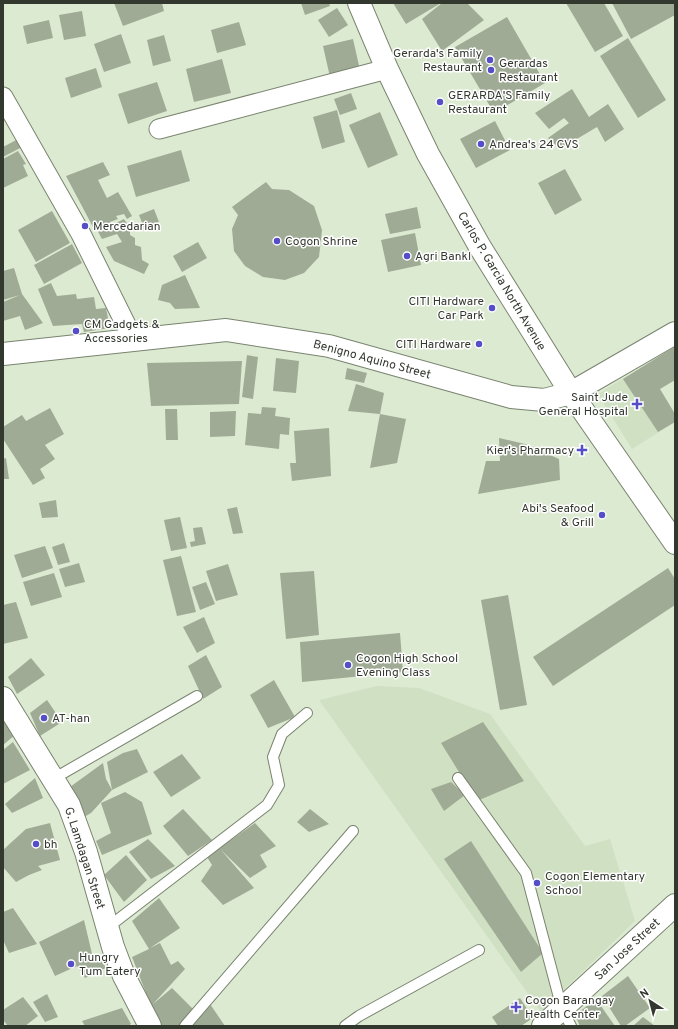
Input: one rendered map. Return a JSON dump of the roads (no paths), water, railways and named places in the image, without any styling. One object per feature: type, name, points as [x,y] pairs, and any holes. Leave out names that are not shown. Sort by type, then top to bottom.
[{"type":"main road","name":"Carlos P. Garcia North Avenue","points":[[359,3],[387,69],[428,154],[472,234],[571,393],[675,543]]},
{"type":"main road","name":"Benigno Aquino Street","points":[[3,354],[226,330],[329,346],[512,397],[544,400],[571,393],[675,333]]},
{"type":"main road","name":"G. Lamdagan Street","points":[[3,698],[69,805],[86,852],[107,928],[124,976],[150,1026]]},
{"type":"main road","name":"San Jose Street","points":[[543,1026],[566,1018],[675,905]]},
{"type":"street","points":[[159,129],[387,69]]},
{"type":"street","points":[[3,97],[80,234],[133,339]]},
{"type":"lane","points":[[52,779],[197,696]]},
{"type":"lane","points":[[107,928],[267,805],[279,785],[273,757],[282,734],[307,712]]},
{"type":"lane","points":[[458,778],[526,873],[566,1018]]},
{"type":"lane","points":[[185,1026],[353,831]]},
{"type":"lane","points":[[345,1026],[359,1016],[479,950]]},
{"type":"place","name":"Gerarda's Family Restaurant","points":[[490,60]]},
{"type":"place","name":"Gerardas Restaurant","points":[[491,70]]},
{"type":"place","name":"GERARDA'S Family Restaurant","points":[[440,102]]},
{"type":"place","name":"Andrea's 24 CVS","points":[[481,144]]},
{"type":"place","name":"Mercedarian","points":[[85,226]]},
{"type":"place","name":"Cogon Shrine","points":[[277,241]]},
{"type":"place","name":"Agri Bankl","points":[[407,256]]},
{"type":"place","name":"CITI Hardware Car Park","points":[[492,308]]},
{"type":"place","name":"CM Gadgets & Accessories","points":[[76,331]]},
{"type":"place","name":"CITI Hardware","points":[[479,344]]},
{"type":"place","name":"Saint Jude General Hospital","points":[[637,404]]},
{"type":"place","name":"Kier's Pharmacy","points":[[582,450]]},
{"type":"place","name":"Abi's Seafood & Grill","points":[[602,515]]},
{"type":"place","name":"Cogon High School Evening Class","points":[[348,665]]},
{"type":"place","name":"AT-han","points":[[44,718]]},
{"type":"place","name":"bh","points":[[36,844]]},
{"type":"place","name":"Cogon Elementary School","points":[[537,883]]},
{"type":"place","name":"Hungry Tum Eatery","points":[[71,964]]},
{"type":"place","name":"Cogon Barangay Health Center","points":[[516,1007]]}]
